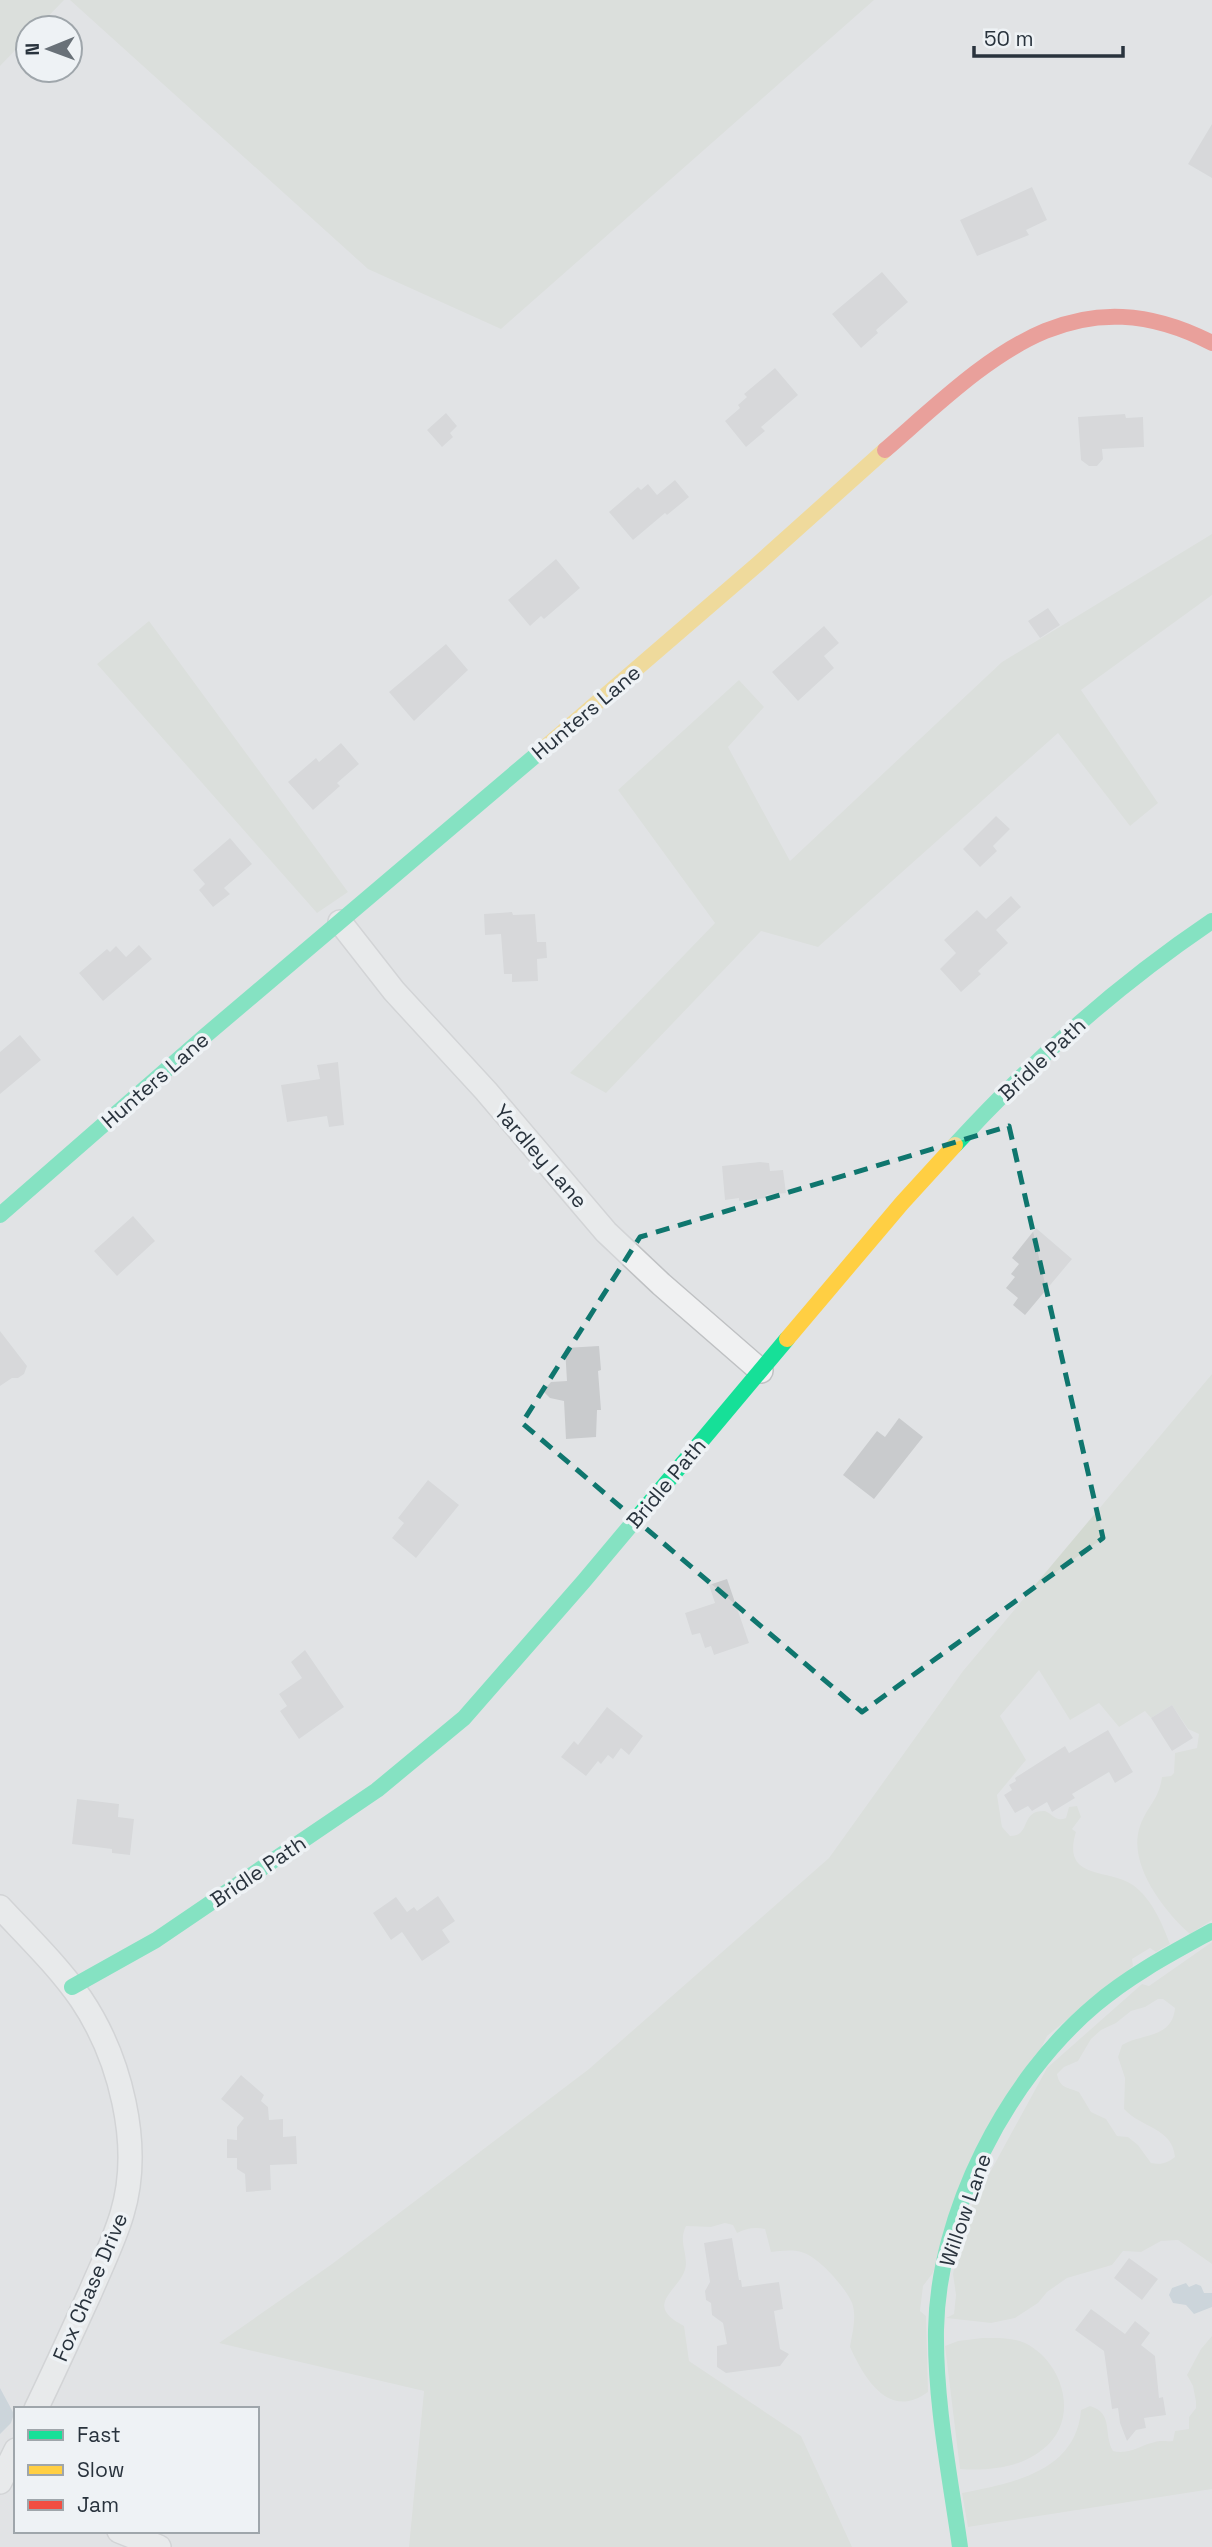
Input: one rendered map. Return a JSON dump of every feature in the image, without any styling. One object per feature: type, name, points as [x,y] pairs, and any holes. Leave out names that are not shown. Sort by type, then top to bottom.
[{"type":"street","name":"Hunters Lane","points":[[0,1215],[202,1038],[736,584],[897,439],[1002,353],[1036,334],[1064,323],[1121,316],[1179,327],[1212,343]]},
{"type":"street","name":"Bridle Path","points":[[72,1987],[156,1940],[377,1790],[464,1718],[570,1597],[923,1179],[1030,1066],[1122,986],[1212,921]]},
{"type":"street","name":"Yardley Lane","points":[[340,922],[394,991],[486,1091],[606,1232],[655,1280],[761,1371]]},
{"type":"street","name":"Fox Chase Drive","points":[[0,1907],[72,1987],[96,2025],[117,2076],[127,2130],[128,2185],[122,2213],[74,2332],[37,2407]]},
{"type":"street","name":"Willow Lane","points":[[960,2547],[941,2406],[936,2330],[939,2292],[952,2236],[976,2167],[1008,2105],[1045,2053],[1095,2005],[1181,1948],[1212,1931]]},
{"type":"street","points":[[0,2483],[14,2454]]},
{"type":"street","points":[[124,2533],[159,2547]]},
{"type":"highlighted area","points":[[1009,1126],[1103,1538],[862,1712],[522,1423],[640,1237]]},
{"type":"shaded area","points":[[0,0],[64,0],[50,14],[14,14],[14,52],[0,66]]},
{"type":"shaded area","points":[[70,0],[874,0],[501,329],[368,269]]},
{"type":"shaded area","points":[[1212,534],[1212,595],[1081,690],[1158,803],[1130,826],[1058,733],[818,947],[761,931],[606,1093],[570,1073],[715,923],[618,790],[739,680],[764,707],[728,747],[790,861],[1002,662]]},
{"type":"shaded area","points":[[149,621],[348,892],[317,913],[97,664]]},
{"type":"shaded area","points":[[1212,1374],[1212,1920],[1190,1934],[1180,1924],[1150,1885],[1143,1870],[1137,1840],[1140,1826],[1158,1792],[1162,1777],[1174,1773],[1175,1753],[1197,1748],[1199,1734],[1188,1729],[1172,1705],[1151,1718],[1145,1711],[1119,1727],[1099,1703],[1070,1720],[1039,1670],[1000,1716],[1026,1760],[997,1795],[1002,1827],[1010,1836],[1017,1835],[1032,1814],[1045,1811],[1057,1819],[1063,1819],[1066,1818],[1069,1807],[1077,1806],[1081,1817],[1072,1829],[1076,1832],[1073,1848],[1075,1859],[1081,1866],[1123,1880],[1140,1891],[1156,1912],[1170,1944],[1156,1952],[1150,1948],[1132,1959],[1133,1966],[1047,2036],[932,2274],[923,2286],[920,2311],[926,2316],[928,2392],[914,2400],[901,2402],[890,2399],[871,2383],[850,2347],[854,2320],[852,2303],[831,2274],[810,2256],[796,2251],[771,2252],[765,2229],[751,2228],[737,2233],[733,2225],[725,2223],[711,2227],[686,2226],[684,2231],[684,2273],[668,2296],[665,2310],[671,2318],[684,2326],[689,2361],[801,2436],[852,2547],[409,2547],[424,2391],[219,2343],[332,2264],[589,2069],[829,1858],[963,1671]]},
{"type":"shaded area","points":[[1212,1942],[1212,2264],[1178,2240],[1161,2241],[1141,2252],[1123,2251],[1112,2265],[1067,2278],[1047,2292],[1038,2303],[1015,2318],[991,2323],[946,2318],[954,2314],[956,2295],[953,2274],[964,2220],[1047,2068],[1142,1984],[1149,1986]],"holes":[[[1163,1999],[1175,2008],[1168,2025],[1155,2034],[1122,2045],[1118,2057],[1125,2078],[1124,2109],[1162,2134],[1173,2147],[1175,2157],[1158,2164],[1151,2163],[1138,2145],[1128,2137],[1117,2136],[1106,2119],[1091,2112],[1079,2092],[1062,2085],[1057,2074],[1064,2067],[1078,2061],[1091,2039],[1101,2030],[1116,2023],[1131,2011]]]},
{"type":"shaded area","points":[[1212,2336],[1212,2489],[968,2527],[962,2493],[1020,2479],[1054,2461],[1067,2448],[1077,2431],[1081,2410],[1090,2406],[1097,2409],[1105,2419],[1113,2451],[1125,2452],[1157,2441],[1173,2441],[1175,2431],[1189,2429],[1189,2417],[1196,2408],[1196,2402],[1193,2386],[1187,2375],[1201,2349]]},
{"type":"shaded area","points":[[982,2338],[1014,2340],[1039,2352],[1058,2378],[1064,2408],[1061,2424],[1054,2438],[1033,2456],[1003,2467],[960,2469],[945,2346],[958,2341]]},
{"type":"water","points":[[1186,2283],[1189,2287],[1196,2284],[1201,2286],[1204,2293],[1212,2293],[1212,2307],[1194,2314],[1186,2305],[1173,2303],[1169,2295],[1172,2288]]},
{"type":"water","points":[[0,2388],[14,2414],[11,2423],[0,2434]]},
{"type":"building","points":[[1212,124],[1212,178],[1188,164]]},
{"type":"building","points":[[1032,187],[1047,220],[1026,230],[1029,235],[977,256],[960,220]]},
{"type":"building","points":[[882,272],[908,302],[876,330],[878,333],[861,348],[832,314]]},
{"type":"building","points":[[775,368],[798,395],[761,427],[765,431],[746,447],[725,421],[740,408],[738,405],[747,397],[744,394]]},
{"type":"building","points":[[446,413],[457,426],[450,433],[453,437],[442,447],[427,430]]},
{"type":"building","points":[[1125,414],[1126,418],[1143,417],[1144,447],[1102,449],[1103,459],[1097,466],[1089,466],[1081,460],[1078,417]]},
{"type":"building","points":[[675,480],[689,497],[633,540],[609,512],[638,487],[641,490],[648,484],[657,495]]},
{"type":"building","points":[[556,559],[580,588],[544,619],[541,616],[530,626],[508,600]]},
{"type":"building","points":[[1048,608],[1060,625],[1040,638],[1028,621]]},
{"type":"building","points":[[824,626],[839,643],[824,656],[834,668],[798,701],[772,672]]},
{"type":"building","points":[[446,644],[468,670],[414,721],[389,692]]},
{"type":"building","points":[[341,743],[359,764],[337,783],[340,786],[313,810],[288,782],[316,758],[319,762]]},
{"type":"building","points":[[996,816],[1010,829],[993,846],[997,851],[980,867],[963,849]]},
{"type":"building","points":[[230,838],[252,864],[224,888],[230,894],[213,907],[199,890],[205,884],[193,870]]},
{"type":"building","points":[[1011,896],[1021,907],[996,930],[1008,943],[978,971],[981,974],[961,992],[940,969],[956,953],[944,940],[977,910],[986,919]]},
{"type":"building","points":[[512,912],[513,915],[535,914],[537,942],[546,942],[547,958],[537,959],[538,981],[512,982],[512,974],[504,974],[501,934],[485,935],[484,914]]},
{"type":"building","points":[[139,945],[152,959],[103,1001],[79,973],[107,949],[110,952],[116,946],[126,957]]},
{"type":"building","points":[[20,1035],[41,1060],[0,1094],[0,1052]]},
{"type":"building","points":[[338,1062],[344,1125],[329,1127],[327,1116],[287,1122],[281,1085],[320,1079],[317,1065]]},
{"type":"building","points":[[769,1163],[770,1171],[783,1170],[786,1193],[766,1195],[766,1198],[725,1200],[722,1166]]},
{"type":"building","points":[[133,1216],[155,1241],[117,1276],[94,1251]]},
{"type":"building","points":[[1036,1228],[1072,1259],[1025,1315],[1013,1305],[1018,1298],[1006,1288],[1015,1277],[1011,1274],[1019,1264],[1012,1258]]},
{"type":"building","points":[[0,1331],[27,1366],[24,1374],[0,1386]]},
{"type":"building","points":[[599,1346],[601,1410],[597,1410],[596,1437],[566,1439],[564,1401],[550,1398],[543,1391],[551,1382],[567,1381],[565,1348]]},
{"type":"building","points":[[899,1418],[923,1437],[874,1499],[843,1475],[877,1431],[885,1437]]},
{"type":"building","points":[[428,1480],[459,1505],[416,1558],[392,1538],[404,1523],[398,1518]]},
{"type":"building","points":[[727,1579],[749,1643],[714,1655],[711,1646],[705,1648],[700,1633],[692,1635],[685,1613],[715,1603],[709,1585]]},
{"type":"building","points":[[305,1650],[344,1707],[299,1739],[280,1711],[287,1706],[279,1694],[302,1678],[291,1662]]},
{"type":"building","points":[[1172,1705],[1193,1738],[1172,1751],[1151,1718]]},
{"type":"building","points":[[607,1707],[643,1736],[629,1755],[621,1748],[613,1759],[608,1755],[601,1764],[598,1761],[586,1776],[561,1757],[574,1741],[578,1745]]},
{"type":"building","points":[[1108,1730],[1133,1772],[1115,1783],[1109,1772],[1072,1794],[1075,1798],[1052,1812],[1047,1802],[1032,1811],[1028,1806],[1015,1813],[1004,1795],[1012,1790],[1009,1785],[1016,1781],[1015,1778],[1065,1746],[1069,1753]]},
{"type":"building","points":[[77,1799],[119,1804],[118,1817],[134,1819],[130,1855],[112,1853],[112,1849],[72,1844]]},
{"type":"building","points":[[438,1896],[455,1921],[442,1930],[450,1942],[422,1961],[402,1932],[391,1940],[373,1913],[396,1897],[407,1912],[414,1907],[417,1911]]},
{"type":"building","points":[[241,2075],[264,2095],[261,2101],[268,2107],[269,2120],[283,2119],[283,2137],[296,2136],[297,2164],[270,2165],[271,2190],[246,2192],[245,2174],[237,2169],[237,2158],[227,2158],[227,2139],[237,2140],[237,2127],[244,2118],[221,2099]]},
{"type":"building","points":[[732,2238],[742,2287],[779,2282],[783,2309],[774,2311],[780,2349],[789,2354],[780,2366],[726,2373],[717,2367],[717,2346],[727,2344],[723,2323],[712,2315],[711,2303],[706,2300],[705,2291],[710,2282],[704,2243]]},
{"type":"building","points":[[1129,2258],[1158,2279],[1142,2300],[1114,2278]]},
{"type":"building","points":[[1091,2309],[1125,2334],[1135,2321],[1150,2333],[1141,2345],[1155,2356],[1159,2398],[1163,2397],[1166,2415],[1144,2418],[1146,2428],[1136,2430],[1127,2441],[1118,2408],[1112,2409],[1104,2351],[1075,2330]]},
{"type":"traffic: fast","points":[[0,1215],[205,1036],[542,750]]},
{"type":"traffic: fast","points":[[955,1145],[1045,1054],[1109,998],[1212,921]]},
{"type":"traffic: fast","points":[[72,1987],[156,1940],[377,1790],[464,1718],[584,1581],[787,1339]]},
{"type":"traffic: fast","points":[[960,2547],[941,2412],[936,2330],[940,2286],[949,2240],[964,2196],[983,2152],[1006,2110],[1033,2071],[1063,2036],[1122,1984],[1212,1931]]},
{"type":"traffic: slow","points":[[542,750],[759,563],[885,450]]},
{"type":"traffic: slow","points":[[787,1339],[955,1145]]},
{"type":"traffic: jam","points":[[885,450],[958,386],[995,359],[1033,336],[1073,322],[1115,317],[1162,323],[1212,343]]}]
